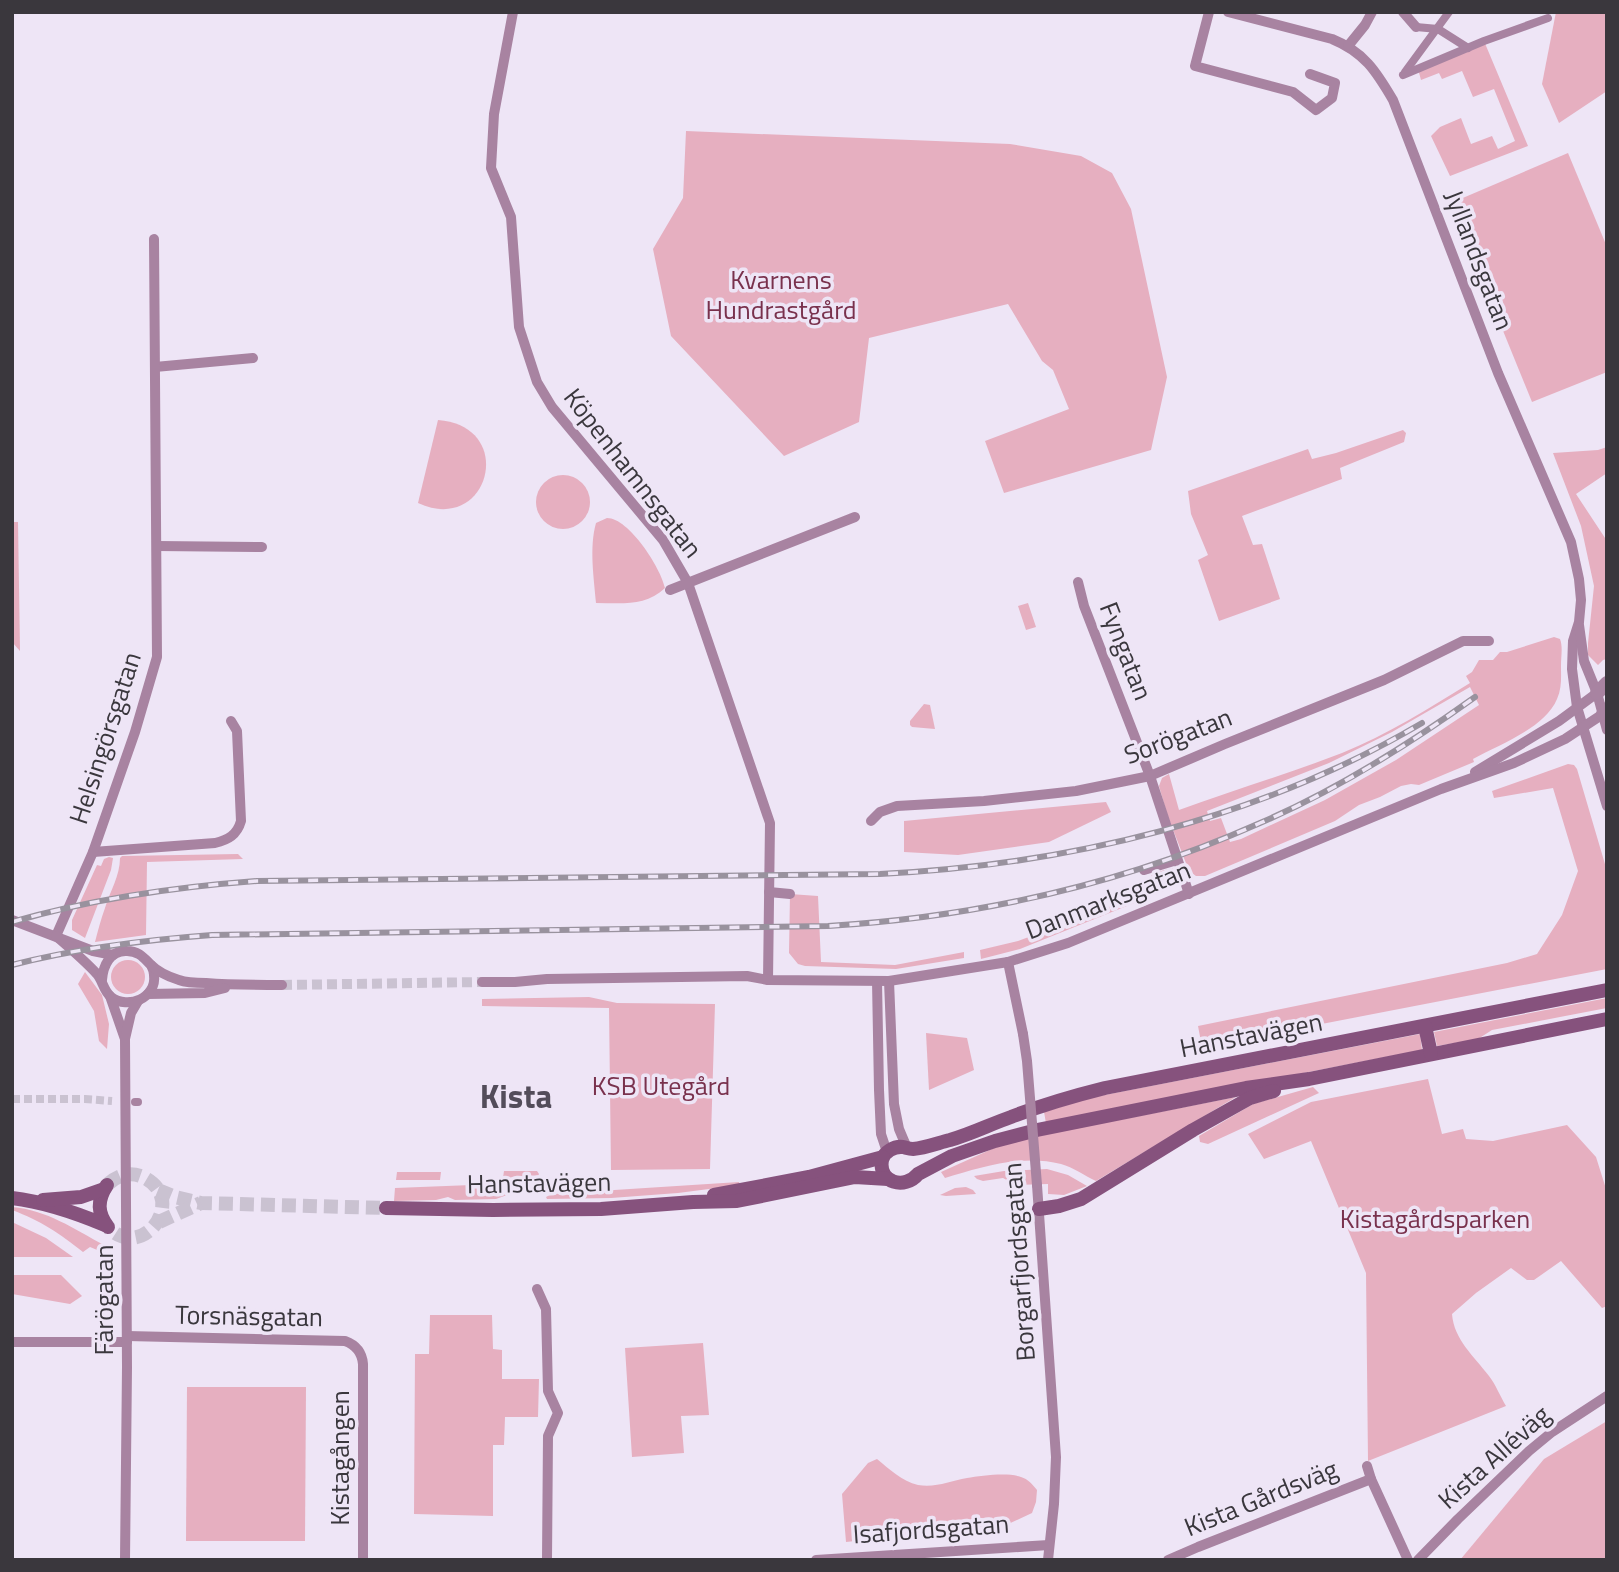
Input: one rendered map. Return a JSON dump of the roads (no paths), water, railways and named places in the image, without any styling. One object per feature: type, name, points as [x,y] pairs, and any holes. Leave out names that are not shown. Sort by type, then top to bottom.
[{"type":"main road","name":"Hanstavägen","points":[[693,1202],[711,1195],[809,1177],[885,1155],[897,1147],[909,1149],[955,1138],[1083,1093],[1607,990]]},
{"type":"main road","name":"Hanstavägen","points":[[386,1208],[601,1209],[737,1201],[855,1177],[888,1179],[900,1184],[914,1179],[918,1174],[952,1156],[1037,1130],[1607,1019]]},
{"type":"main road","points":[[1425,1026],[1430,1054]]},
{"type":"main road","points":[[1039,1209],[1081,1199],[1250,1098],[1309,1079]]},
{"type":"main road","points":[[909,1149],[918,1160],[918,1174]]},
{"type":"main road","points":[[885,1155],[882,1169],[888,1179]]},
{"type":"main road","points":[[12,1198],[34,1200],[81,1197],[106,1187],[99,1199],[99,1210],[107,1226],[34,1200]]},
{"type":"street","name":"Köpenhamnsgatan","points":[[513,12],[494,114],[491,168],[511,217],[519,327],[537,382],[552,407],[663,540],[688,583],[771,822],[768,980]]},
{"type":"street","points":[[1209,12],[1195,66],[1293,92],[1316,110],[1332,98],[1335,83],[1310,74]]},
{"type":"street","name":"Jyllandsgatan","points":[[1228,12],[1332,39],[1348,46],[1365,59],[1393,100],[1497,373],[1571,542],[1581,600],[1579,622],[1573,641],[1572,669],[1577,707],[1607,806]]},
{"type":"street","points":[[1348,46],[1372,12]]},
{"type":"street","points":[[1403,12],[1416,27],[1438,29],[1468,48]]},
{"type":"street","points":[[1449,12],[1403,75],[1548,18]]},
{"type":"street","name":"Helsingörsgatan","points":[[56,936],[93,852],[158,657],[153,239]]},
{"type":"street","points":[[156,367],[253,358]]},
{"type":"street","points":[[670,590],[855,517]]},
{"type":"street","points":[[157,547],[262,547]]},
{"type":"street","name":"Fyngatan","points":[[1078,582],[1084,606],[1150,776],[1189,894]]},
{"type":"street","name":"Jyllandsgatan","points":[[1579,622],[1584,661],[1602,688],[1607,730]]},
{"type":"street","name":"Sorögatan","points":[[871,821],[880,812],[897,806],[984,801],[1063,792],[1150,776],[1384,680],[1463,641],[1489,641]]},
{"type":"street","name":"Danmarksgatan","points":[[1448,787],[1549,727],[1602,688]]},
{"type":"street","name":"Danmarksgatan","points":[[482,982],[747,976],[768,980],[889,981],[1007,962],[1068,943],[1448,787],[1514,763],[1583,728],[1605,712]]},
{"type":"street","points":[[93,852],[215,843],[231,838],[241,821],[237,731],[231,721]]},
{"type":"street","points":[[1144,870],[1177,860]]},
{"type":"street","points":[[769,892],[790,894]]},
{"type":"street","points":[[12,920],[93,951],[113,955],[127,951],[136,952],[145,957],[155,974],[154,982],[143,997]]},
{"type":"street","points":[[56,936],[102,980]]},
{"type":"street","points":[[113,955],[102,970],[102,980],[110,996],[123,1003],[131,1003],[143,997],[205,993],[236,986]]},
{"type":"street","name":"Borgarfjordsgatan","points":[[1007,962],[1027,1061],[1039,1209],[1056,1457],[1048,1560]]},
{"type":"street","points":[[151,965],[180,981],[236,986],[282,985]]},
{"type":"street","points":[[877,981],[881,1134],[885,1155]]},
{"type":"street","points":[[889,981],[894,1104],[899,1129],[909,1149]]},
{"type":"street","name":"Färögatan","points":[[110,996],[125,1039]]},
{"type":"street","name":"Färögatan","points":[[125,1560],[125,1039],[131,1013],[143,997]]},
{"type":"street","points":[[537,1289],[546,1309],[548,1391],[558,1413],[548,1436],[547,1560]]},
{"type":"street","name":"Torsnäsgatan","points":[[12,1342],[127,1339],[345,1341],[354,1345],[362,1357]]},
{"type":"street","name":"Kistagången","points":[[362,1357],[363,1559]]},
{"type":"street","name":"Kista Alléväg","points":[[1418,1560],[1529,1451],[1552,1432],[1607,1396]]},
{"type":"street","name":"Kista Gårdsväg","points":[[1367,1466],[1408,1560]]},
{"type":"street","name":"Kista Gårdsväg","points":[[1168,1560],[1371,1479]]},
{"type":"street","name":"Isafjordsgatan","points":[[816,1560],[1048,1545]]},
{"type":"tunnel","points":[[282,985],[482,982]]},
{"type":"tunnel","points":[[12,1099],[112,1101]]},
{"type":"tunnel","points":[[108,1184],[124,1175],[138,1175],[156,1187],[162,1199],[156,1224],[147,1233],[135,1237],[122,1236],[109,1228]]},
{"type":"tunnel","points":[[158,1190],[201,1203],[386,1208]]},
{"type":"tunnel","points":[[159,1222],[201,1203]]},
{"type":"railway","points":[[12,965],[111,946],[212,935],[828,926],[940,915],[994,906],[1049,894],[1156,864],[1260,823],[1371,766],[1475,697]]},
{"type":"railway","points":[[12,922],[133,895],[257,881],[880,874],[1021,860],[1091,848],[1229,811],[1360,757],[1422,723]]},
{"type":"district","name":"Kista","points":[[516,1096]]},
{"type":"park label","name":"Kvarnens Hundrastgård","points":[[781,295]]},
{"type":"park label","name":"KSB Utegård","points":[[661,1086]]},
{"type":"park label","name":"Kistagårdsparken","points":[[1435,1219]]}]
